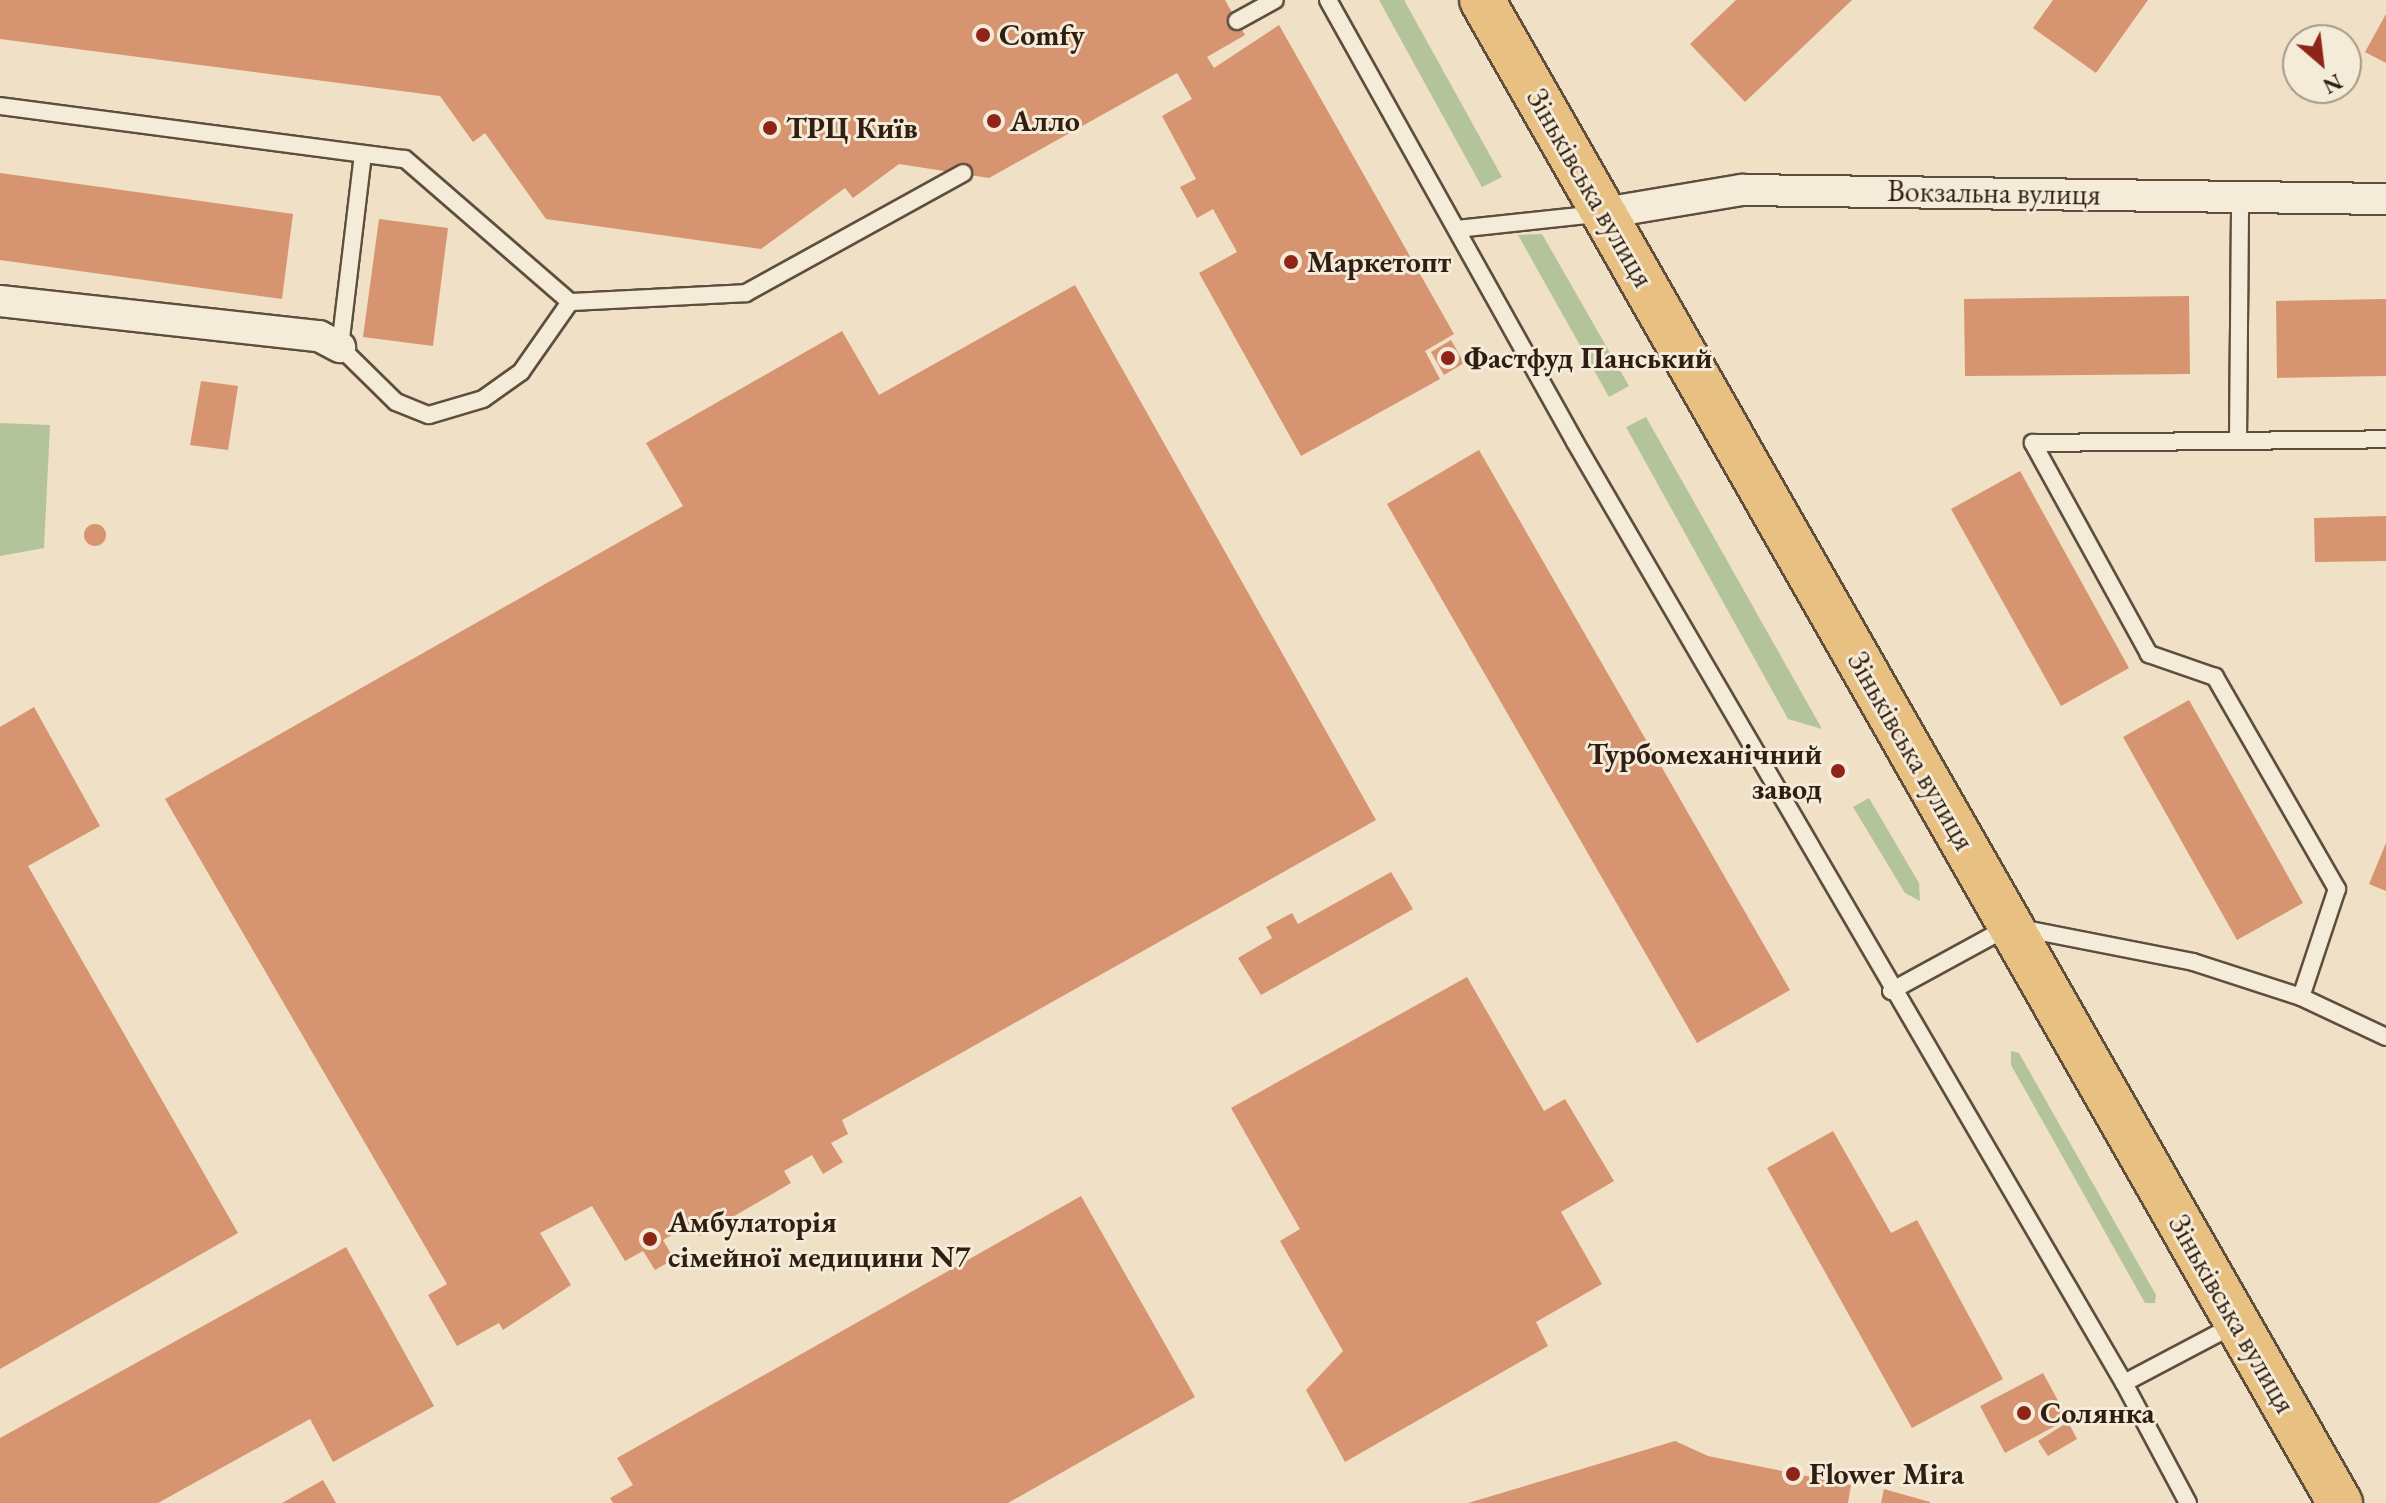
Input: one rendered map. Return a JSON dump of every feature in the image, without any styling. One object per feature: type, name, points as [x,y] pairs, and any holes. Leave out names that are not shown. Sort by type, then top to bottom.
[{"type":"main road","name":"Зіньківська вулиця","points":[[1482,0],[2340,1503]]},
{"type":"street","name":"Вокзальна вулиця","points":[[1604,213],[1742,190],[2386,199]]},
{"type":"street","points":[[0,301],[319,336],[340,347]]},
{"type":"lane","points":[[1237,21],[1275,0]]},
{"type":"lane","points":[[1328,0],[1891,991],[2124,1383],[2188,1503]]},
{"type":"lane","points":[[0,106],[405,159],[570,302],[746,293],[963,173]]},
{"type":"lane","points":[[363,154],[340,347],[396,402],[411,411],[444,414],[483,399],[521,372],[570,302]]},
{"type":"lane","points":[[2238,440],[2240,197]]},
{"type":"lane","points":[[1457,229],[1604,213]]},
{"type":"lane","points":[[2301,997],[2337,889],[2215,677],[2149,654],[2033,443],[2386,439]]},
{"type":"lane","points":[[1891,991],[2010,926],[2193,962],[2301,997],[2386,1037]]},
{"type":"lane","points":[[2124,1383],[2237,1324]]},
{"type":"green space","points":[[1379,0],[1404,0],[1502,177],[1482,187]]},
{"type":"green space","points":[[1542,234],[1629,386],[1609,397],[1518,235]]},
{"type":"green space","points":[[1646,417],[1822,729],[1788,719],[1626,427]]},
{"type":"green space","points":[[0,423],[50,425],[44,548],[0,556]]},
{"type":"green space","points":[[1869,798],[1919,883],[1920,901],[1905,893],[1853,807]]},
{"type":"green space","points":[[2011,1051],[2019,1053],[2156,1295],[2155,1303],[2145,1303],[2011,1065]]},
{"type":"building","name":"ТРЦ Київ","points":[[0,0],[1225,0],[1245,35],[1207,57],[1214,68],[1279,25],[1454,334],[1425,351],[1440,379],[1301,456],[1199,273],[1237,252],[1213,209],[1197,218],[1180,187],[1196,179],[1162,116],[1192,99],[1177,73],[989,178],[899,164],[853,198],[845,188],[761,249],[546,219],[485,133],[473,142],[440,96],[0,39]]},
{"type":"building","points":[[1736,0],[1852,0],[1745,102],[1690,44]]},
{"type":"building","points":[[2053,0],[2148,0],[2096,73],[2033,28]]},
{"type":"building","points":[[2386,14],[2386,63],[2365,52]]},
{"type":"building","points":[[0,173],[293,214],[282,299],[0,260]]},
{"type":"building","points":[[379,219],[448,228],[433,346],[363,337]]},
{"type":"building","points":[[1075,285],[1376,820],[842,1120],[848,1134],[831,1143],[843,1162],[823,1174],[812,1155],[784,1171],[791,1183],[700,1236],[693,1223],[663,1240],[674,1259],[655,1270],[643,1251],[625,1261],[592,1206],[540,1233],[571,1285],[503,1330],[499,1323],[457,1346],[428,1295],[447,1284],[165,799],[683,506],[646,443],[842,331],[879,395]]},
{"type":"building","points":[[2189,296],[2190,374],[1965,376],[1964,299]]},
{"type":"building","points":[[2386,299],[2386,376],[2277,378],[2276,301]]},
{"type":"building","name":"Фастфуд Панський","points":[[1451,340],[1464,363],[1444,375],[1431,352]]},
{"type":"building","points":[[201,381],[238,386],[228,450],[190,445]]},
{"type":"building","points":[[1479,450],[1790,990],[1697,1043],[1387,504]]},
{"type":"building","points":[[2020,471],[2129,668],[2061,706],[1951,509]]},
{"type":"building","points":[[2386,516],[2386,561],[2315,562],[2314,518]]},
{"type":"building","points":[[95,524],[103,527],[106,535],[103,543],[95,546],[87,543],[84,535],[87,527]]},
{"type":"building","points":[[2189,700],[2303,903],[2237,940],[2123,737]]},
{"type":"building","points":[[34,707],[100,826],[28,866],[238,1233],[0,1369],[0,727]]},
{"type":"building","points":[[2386,843],[2386,891],[2369,884]]},
{"type":"building","points":[[1391,872],[1413,909],[1261,995],[1238,958],[1272,938],[1266,927],[1292,913],[1298,924]]},
{"type":"building","points":[[1467,977],[1544,1111],[1565,1099],[1614,1181],[1561,1212],[1602,1284],[1536,1322],[1548,1346],[1345,1462],[1306,1390],[1343,1351],[1280,1241],[1300,1229],[1231,1108]]},
{"type":"building","points":[[1833,1131],[1891,1233],[1917,1220],[2003,1379],[1912,1428],[1767,1168]]},
{"type":"building","points":[[1081,1196],[1195,1397],[1008,1503],[613,1503],[610,1498],[633,1485],[617,1458]]},
{"type":"building","points":[[346,1247],[434,1406],[333,1462],[310,1419],[158,1503],[0,1503],[0,1438]]},
{"type":"building","name":"Солянка","points":[[2043,1373],[2068,1419],[2005,1453],[1980,1406]]},
{"type":"building","points":[[2068,1422],[2077,1439],[2048,1456],[2038,1441]]},
{"type":"building","points":[[1675,1441],[1708,1456],[1851,1485],[1848,1503],[1468,1503]]},
{"type":"building","points":[[323,1480],[336,1503],[282,1503]]},
{"type":"building","points":[[1884,1489],[1930,1502],[1930,1503],[1881,1503]]},
{"type":"place","name":"Comfy","points":[[983,35]]},
{"type":"place","name":"Алло","points":[[994,121]]},
{"type":"place","name":"ТРЦ Київ","points":[[770,128]]},
{"type":"place","name":"Маркетопт","points":[[1291,262]]},
{"type":"place","name":"Фастфуд Панський","points":[[1448,358]]},
{"type":"place","name":"Турбомеханічний завод","points":[[1838,771]]},
{"type":"place","name":"Амбулаторія сімейної медицини N7","points":[[650,1239]]},
{"type":"place","name":"Солянка","points":[[2024,1413]]},
{"type":"place","name":"Flower Mira","points":[[1793,1474]]}]
